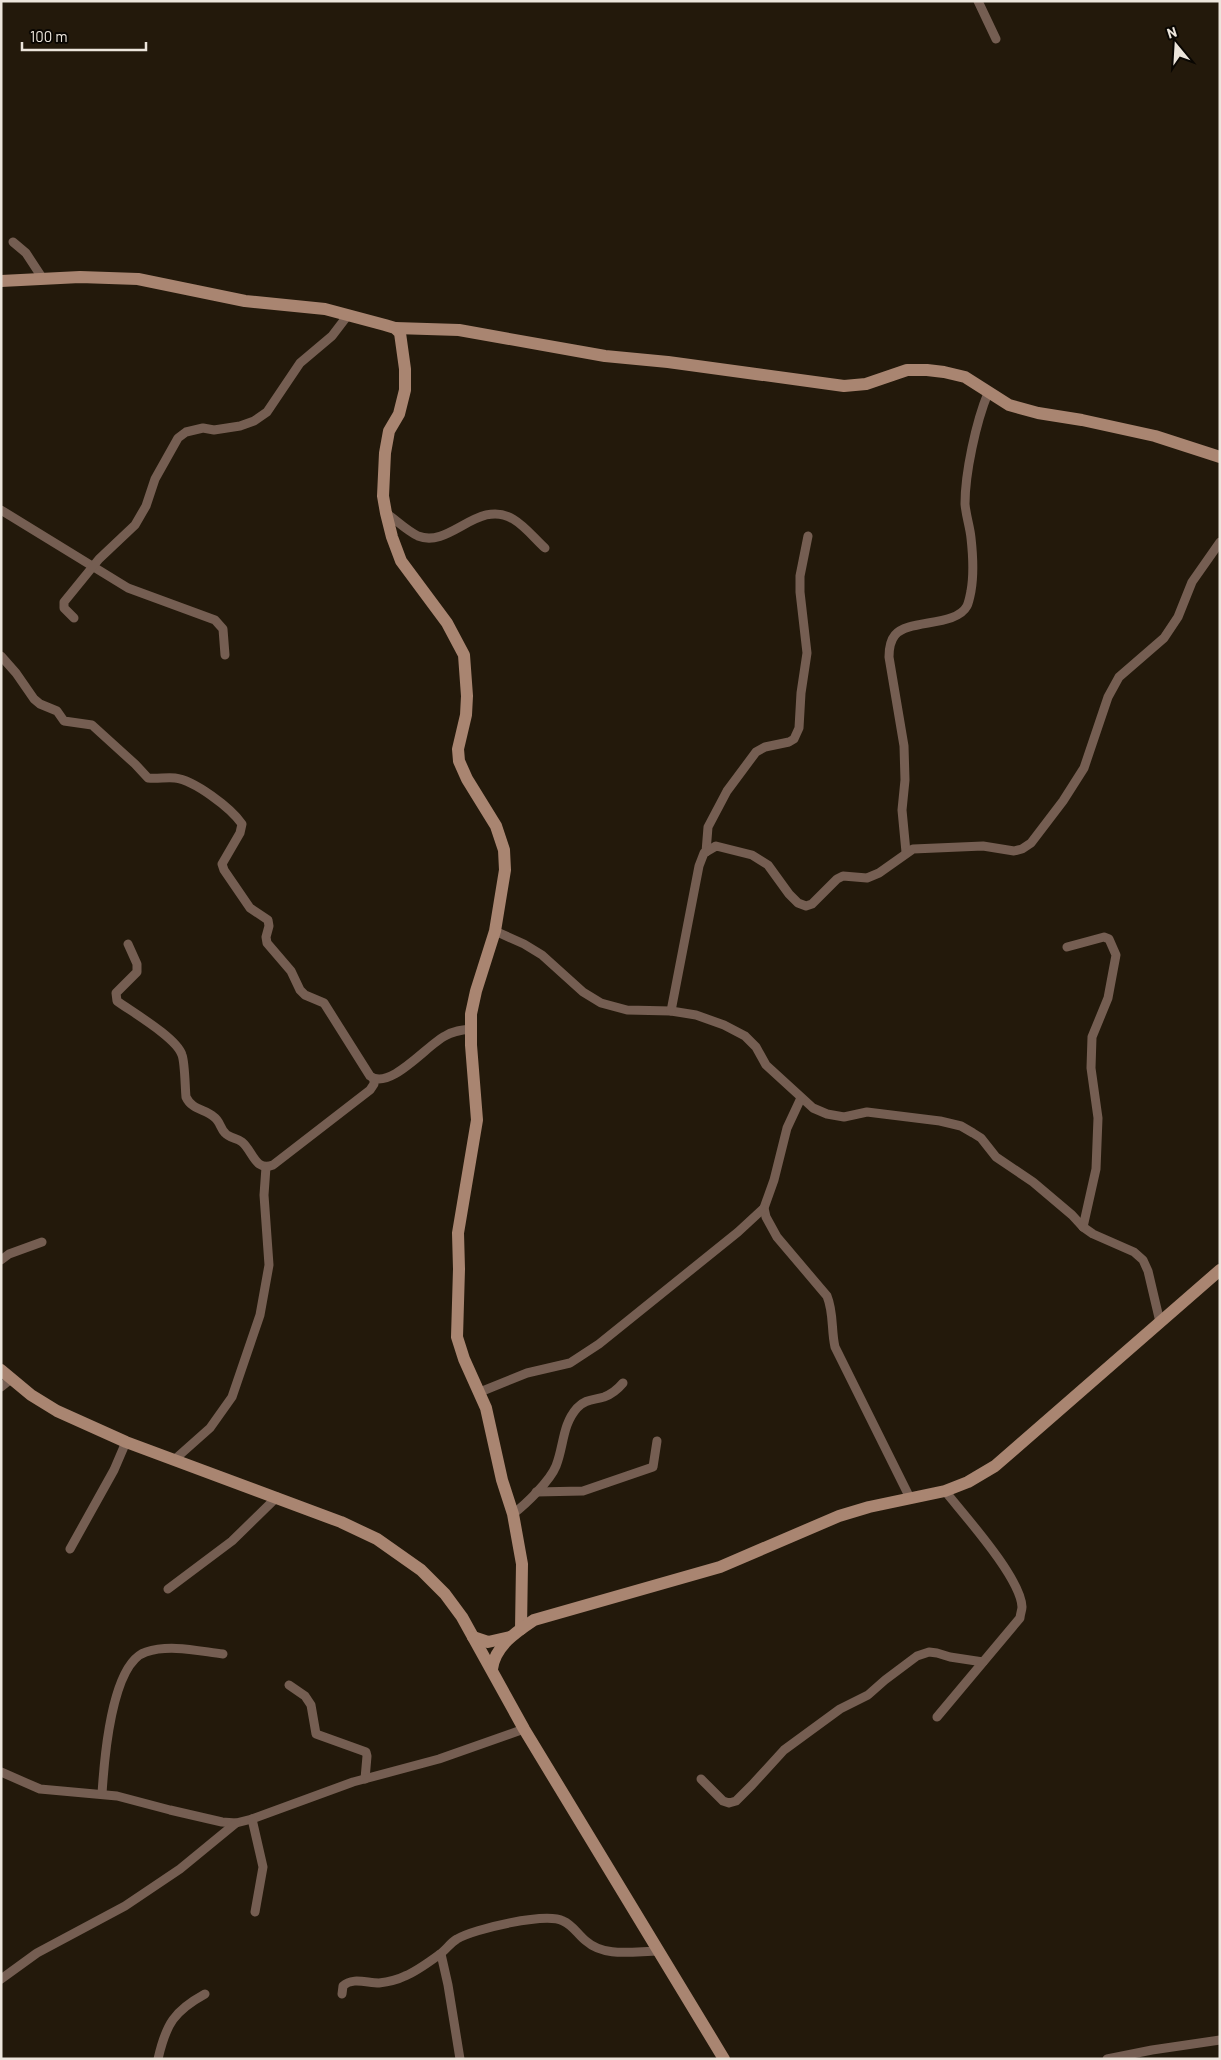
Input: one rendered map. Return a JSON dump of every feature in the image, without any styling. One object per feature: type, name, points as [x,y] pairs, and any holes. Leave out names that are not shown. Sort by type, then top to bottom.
[{"type":"street","points":[[978,1],[996,39]]},
{"type":"street","points":[[13,242],[26,253],[43,279]]},
{"type":"street","points":[[1,281],[80,277],[138,279],[245,301],[325,309],[395,328],[459,330],[605,356],[668,362],[844,386],[866,384],[907,370],[927,370],[965,377],[1009,405],[1154,436],[1220,457]]},
{"type":"street","points":[[74,618],[64,608],[64,602],[92,567],[135,525],[146,506],[155,479],[178,438],[186,432],[203,428],[214,430],[240,426],[254,421],[267,412],[300,364],[332,336],[348,315]]},
{"type":"street","points":[[395,328],[400,333],[403,347],[405,390],[399,414],[389,431],[385,453],[383,496],[386,513],[401,561],[447,623],[464,655],[467,696],[458,748],[459,761],[467,779],[496,826],[504,850],[505,870],[495,931],[476,991],[471,1014],[470,1045],[477,1120],[458,1233],[457,1337],[464,1359],[486,1408],[497,1462],[513,1514],[522,1564],[516,1632],[494,1658],[492,1669]]},
{"type":"street","points":[[906,852],[902,810],[905,780],[904,746],[889,657],[890,646],[895,635],[903,630],[952,617],[962,613],[968,605],[973,578],[971,539],[965,505],[967,483],[978,416],[988,393]]},
{"type":"street","points":[[1,510],[128,588],[215,620],[223,629],[225,655]]},
{"type":"street","points":[[386,513],[418,536],[430,538],[479,517],[500,513],[514,520],[545,548]]},
{"type":"street","points":[[671,1012],[699,866],[706,852],[708,827],[726,791],[756,752],[765,747],[790,742],[794,739],[799,728],[801,693],[807,653],[800,576],[808,536]]},
{"type":"street","points":[[706,852],[716,846],[752,855],[768,864],[789,894],[798,903],[806,906],[812,904],[837,879],[843,876],[867,878],[879,873],[906,852],[920,848],[983,846],[1014,851],[1022,849],[1031,843],[1063,801],[1084,768],[1108,697],[1119,677],[1164,638],[1178,617],[1192,582],[1220,542]]},
{"type":"street","points":[[1,656],[16,673],[34,700],[57,711],[64,721],[92,725],[148,778],[174,777],[183,780],[196,786],[236,816],[242,824],[240,833],[222,864],[224,870],[250,908],[268,920],[267,943],[291,971],[300,990],[305,995],[324,1003],[370,1076],[374,1079],[382,1080],[406,1067],[443,1036],[471,1029]]},
{"type":"street","points":[[495,931],[524,944],[542,955],[583,992],[602,1003],[627,1010],[696,1015],[724,1025],[745,1036],[756,1046],[766,1065],[813,1108],[827,1114],[844,1117],[867,1112],[940,1121],[961,1126],[981,1138],[996,1157],[1033,1182],[1072,1215],[1083,1227],[1093,1234],[1134,1252],[1143,1260],[1148,1271],[1160,1322]]},
{"type":"street","points":[[1067,947],[1104,937],[1109,939],[1116,955],[1108,998],[1092,1037],[1091,1068],[1098,1118],[1096,1169],[1083,1227]]},
{"type":"street","points":[[128,944],[137,964],[137,972],[116,993],[117,1001],[163,1033],[181,1052],[188,1102],[194,1108],[214,1116],[225,1134],[245,1144],[257,1163],[266,1167]]},
{"type":"street","points":[[266,1167],[306,1140],[370,1090],[374,1079]]},
{"type":"street","points":[[480,1392],[527,1373],[570,1363],[599,1344],[738,1232],[764,1208],[774,1180],[787,1128],[802,1098]]},
{"type":"street","points":[[174,1460],[210,1428],[232,1397],[260,1315],[269,1265],[264,1195],[266,1167]]},
{"type":"street","points":[[764,1208],[766,1217],[777,1237],[827,1296],[831,1306],[832,1335],[835,1347],[910,1498]]},
{"type":"street","points":[[1,1260],[9,1254],[42,1242]]},
{"type":"street","points":[[472,1637],[488,1642],[516,1632],[545,1616],[642,1591],[720,1567],[840,1516],[869,1507],[945,1491],[968,1482],[995,1466],[1220,1270]]},
{"type":"street","points":[[4,1378],[57,1411],[126,1442],[277,1497],[356,1529],[403,1556],[421,1570],[445,1594],[462,1617],[524,1729],[724,2059]]},
{"type":"street","points":[[513,1514],[553,1473],[557,1464],[562,1436],[569,1419],[577,1407],[588,1400],[605,1396],[623,1383]]},
{"type":"street","points":[[536,1492],[584,1491],[653,1467],[657,1441]]},
{"type":"street","points":[[70,1549],[114,1470],[126,1442]]},
{"type":"street","points":[[937,1717],[1020,1618],[1022,1608],[1019,1595],[1009,1576],[945,1491]]},
{"type":"street","points":[[168,1589],[232,1541],[277,1497]]},
{"type":"street","points":[[102,1794],[107,1736],[124,1676],[133,1661],[144,1652],[159,1649],[181,1649],[223,1654]]},
{"type":"street","points":[[701,1779],[723,1802],[730,1804],[747,1790],[784,1750],[833,1714],[868,1695],[884,1680],[917,1656],[929,1652],[984,1662]]},
{"type":"street","points":[[289,1686],[305,1696],[311,1705],[316,1734],[366,1752],[368,1756],[365,1779]]},
{"type":"street","points":[[1,1772],[40,1789],[117,1796],[200,1817],[236,1823],[252,1820],[365,1779],[439,1759],[524,1729]]},
{"type":"street","points":[[252,1820],[263,1868],[255,1912]]},
{"type":"street","points":[[1,1979],[36,1954],[125,1906],[180,1869],[236,1823]]},
{"type":"street","points":[[342,1994],[343,1986],[352,1981],[378,1983],[399,1979],[412,1974],[441,1954],[458,1938],[485,1928],[550,1917],[563,1921],[598,1950],[611,1952],[659,1951]]},
{"type":"street","points":[[441,1954],[460,2059]]},
{"type":"street","points":[[158,2059],[163,2037],[176,2014],[187,2004],[205,1994]]},
{"type":"street","points":[[1107,2059],[1220,2040]]}]
